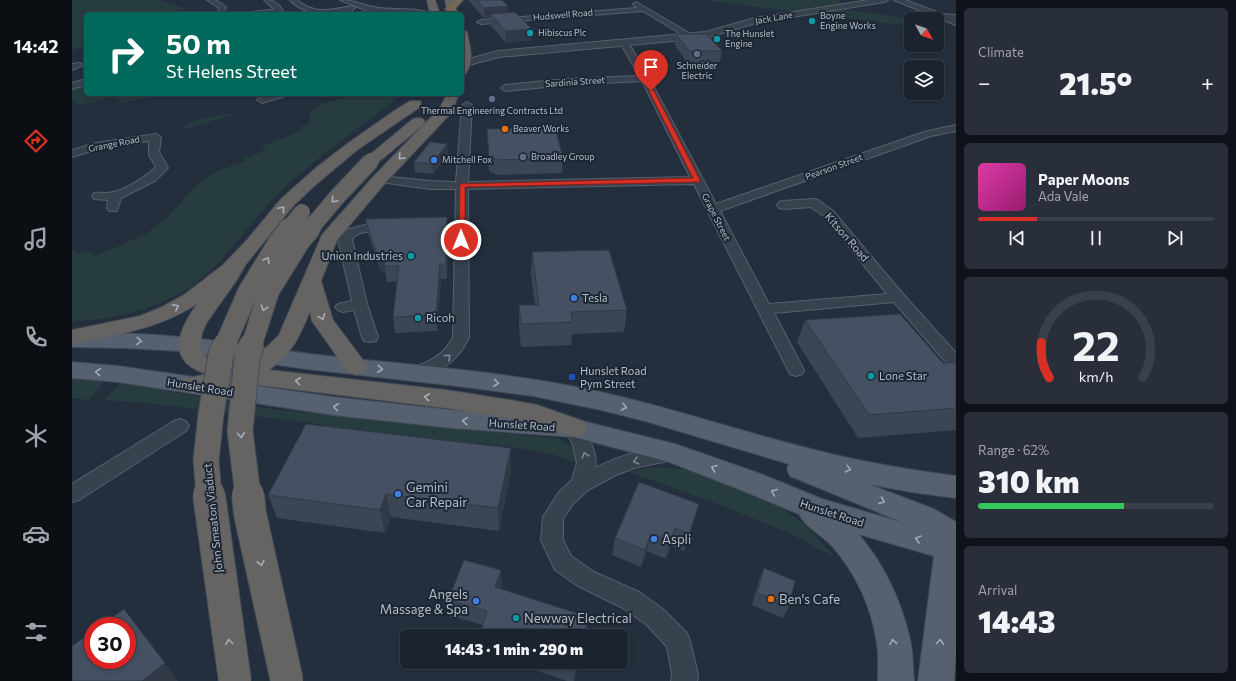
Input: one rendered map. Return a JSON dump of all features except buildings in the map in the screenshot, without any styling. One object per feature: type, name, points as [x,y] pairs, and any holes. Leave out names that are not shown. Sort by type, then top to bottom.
[{"type":"highway","points":[[431,0],[434,12]]},
{"type":"highway","points":[[451,8],[459,0]]},
{"type":"highway","points":[[464,41],[466,56],[464,63]]},
{"type":"highway","points":[[287,681],[250,514],[240,431],[247,359],[269,291],[300,241],[337,196],[446,96]]},
{"type":"highway","points":[[368,166],[446,110],[452,96]]},
{"type":"highway","points":[[192,385],[241,375],[271,357],[284,345],[289,337],[328,239],[368,166],[397,123],[420,99]]},
{"type":"highway","points":[[72,338],[123,328],[158,317],[204,291],[239,260],[294,196],[341,155],[420,99]]},
{"type":"highway","name":"John Smeaton Viaduct","points":[[235,681],[211,515],[206,460],[211,414],[221,355],[248,292],[278,243],[312,199],[368,166]]},
{"type":"highway","points":[[239,260],[226,282],[195,323],[189,345],[190,353],[200,363],[241,375],[446,399],[510,409],[537,414],[574,428]]},
{"type":"highway","points":[[311,280],[323,321],[356,367]]},
{"type":"main road","points":[[72,338],[159,342],[189,345],[271,357],[546,390],[608,403],[849,469],[900,481],[956,487]]},
{"type":"main road","name":"Hunslet Road","points":[[72,370],[118,374],[282,400],[376,411],[519,425],[574,428],[674,454],[751,482],[797,502],[888,531],[954,541]]},
{"type":"main road","points":[[675,422],[905,509],[924,518],[954,541],[936,681]]},
{"type":"main road","points":[[797,502],[830,525],[858,556],[887,616],[894,646],[896,681]]},
{"type":"street","points":[[210,0],[223,7],[221,12]]},
{"type":"street","points":[[268,0],[274,4],[279,12]]},
{"type":"street","points":[[293,0],[300,6],[318,12]]},
{"type":"street","points":[[344,0],[364,11]]},
{"type":"street","name":"Jack Lane","points":[[465,46],[482,52],[498,54],[692,37],[716,33],[755,21],[884,0]]},
{"type":"street","points":[[898,0],[932,12]]},
{"type":"street","points":[[633,2],[692,37]]},
{"type":"street","name":"Hudswell Road","points":[[485,31],[479,19],[645,9]]},
{"type":"street","points":[[344,12],[415,12]]},
{"type":"street","points":[[944,16],[956,17]]},
{"type":"street","points":[[944,16],[956,22]]},
{"type":"street","name":"Grape Street","points":[[625,44],[645,78],[796,370]]},
{"type":"street","name":"Jack Lane","points":[[464,67],[498,54]]},
{"type":"street","name":"Sardinia Street","points":[[505,88],[566,82],[645,78]]},
{"type":"street","points":[[72,86],[84,83]]},
{"type":"street","points":[[252,96],[260,104],[278,96]]},
{"type":"street","points":[[416,374],[446,360],[457,348],[461,337],[462,186],[467,105]]},
{"type":"street","name":"Pearson Street","points":[[712,210],[891,146],[928,134],[956,128]]},
{"type":"street","name":"Grange Road","points":[[72,154],[154,132],[153,153],[155,158],[162,164],[162,168],[151,179],[114,202],[98,196]]},
{"type":"street","points":[[368,166],[430,185],[462,186],[697,180]]},
{"type":"street","name":"Kitson Road","points":[[783,205],[814,203],[829,214],[898,297],[956,363]]},
{"type":"street","points":[[445,226],[461,226]]},
{"type":"street","points":[[370,337],[360,304],[345,239],[348,233],[354,230],[398,228]]},
{"type":"street","points":[[764,309],[898,297]]},
{"type":"street","points":[[343,307],[360,304]]},
{"type":"street","points":[[72,494],[180,426]]},
{"type":"street","points":[[574,428],[582,444],[587,463],[581,484]]},
{"type":"street","points":[[674,454],[648,457],[630,462],[609,470],[581,484],[566,498],[554,517],[552,540],[563,563],[586,579],[631,600],[655,617],[678,641],[685,674],[684,681]]},
{"type":"green space","points":[[72,0],[160,0],[186,9],[172,12],[84,12],[84,47],[72,50]]},
{"type":"green space","points":[[704,0],[840,0],[840,5],[798,12]]},
{"type":"green space","points":[[840,9],[904,18],[904,25],[813,14]]},
{"type":"green space","points":[[84,87],[84,96],[161,96],[122,103],[112,97],[80,105],[72,100],[72,90]]},
{"type":"green space","points":[[348,96],[400,96],[294,179],[260,213],[223,258],[202,278],[188,288],[174,297],[158,304],[124,315],[72,321],[72,250],[79,253],[87,251],[96,256],[146,234],[166,218],[202,180],[220,170],[246,161],[243,159],[266,150],[261,147],[303,130],[299,127],[308,125],[310,113],[320,105]]},
{"type":"green space","points":[[239,113],[181,130],[187,125],[201,119]]},
{"type":"green space","points":[[72,378],[105,381],[89,400],[72,398]]},
{"type":"green space","points":[[120,383],[271,409],[560,439],[574,448],[579,464],[552,454],[507,446],[484,443],[458,443],[376,438],[313,423],[146,403],[104,400]]},
{"type":"green space","points":[[660,467],[687,470],[743,490],[778,505],[805,525],[836,558],[789,533],[715,503],[627,471]]},
{"type":"place","name":"Boyne Engine Works","points":[[812,21]]},
{"type":"place","name":"Hibiscus Plc","points":[[530,33]]},
{"type":"place","name":"The Hunslet Engine","points":[[717,39]]},
{"type":"place","name":"Schneider Electric","points":[[697,54]]},
{"type":"place","name":"Thermal Engineering Contracts Ltd","points":[[492,99]]},
{"type":"place","name":"Beaver Works","points":[[505,129]]},
{"type":"place","name":"Broadley Group","points":[[523,157]]},
{"type":"place","name":"Mitchell Fox","points":[[434,160]]},
{"type":"place","name":"Union Industries","points":[[411,256]]},
{"type":"place","name":"Tesla","points":[[574,298]]},
{"type":"place","name":"Ricoh","points":[[418,318]]},
{"type":"place","name":"Lone Star","points":[[871,376]]},
{"type":"place","name":"Hunslet Road Pym Street","points":[[572,377]]},
{"type":"place","name":"Gemini Car Repair","points":[[398,494]]},
{"type":"place","name":"Aspli","points":[[654,539]]},
{"type":"place","name":"Ben's Cafe","points":[[771,599]]},
{"type":"place","name":"Angels Massage & Spa","points":[[476,601]]},
{"type":"place","name":"Newway Electrical","points":[[516,618]]},
{"type":"route","points":[[461,240],[462,186],[697,180],[651,91]]}]
